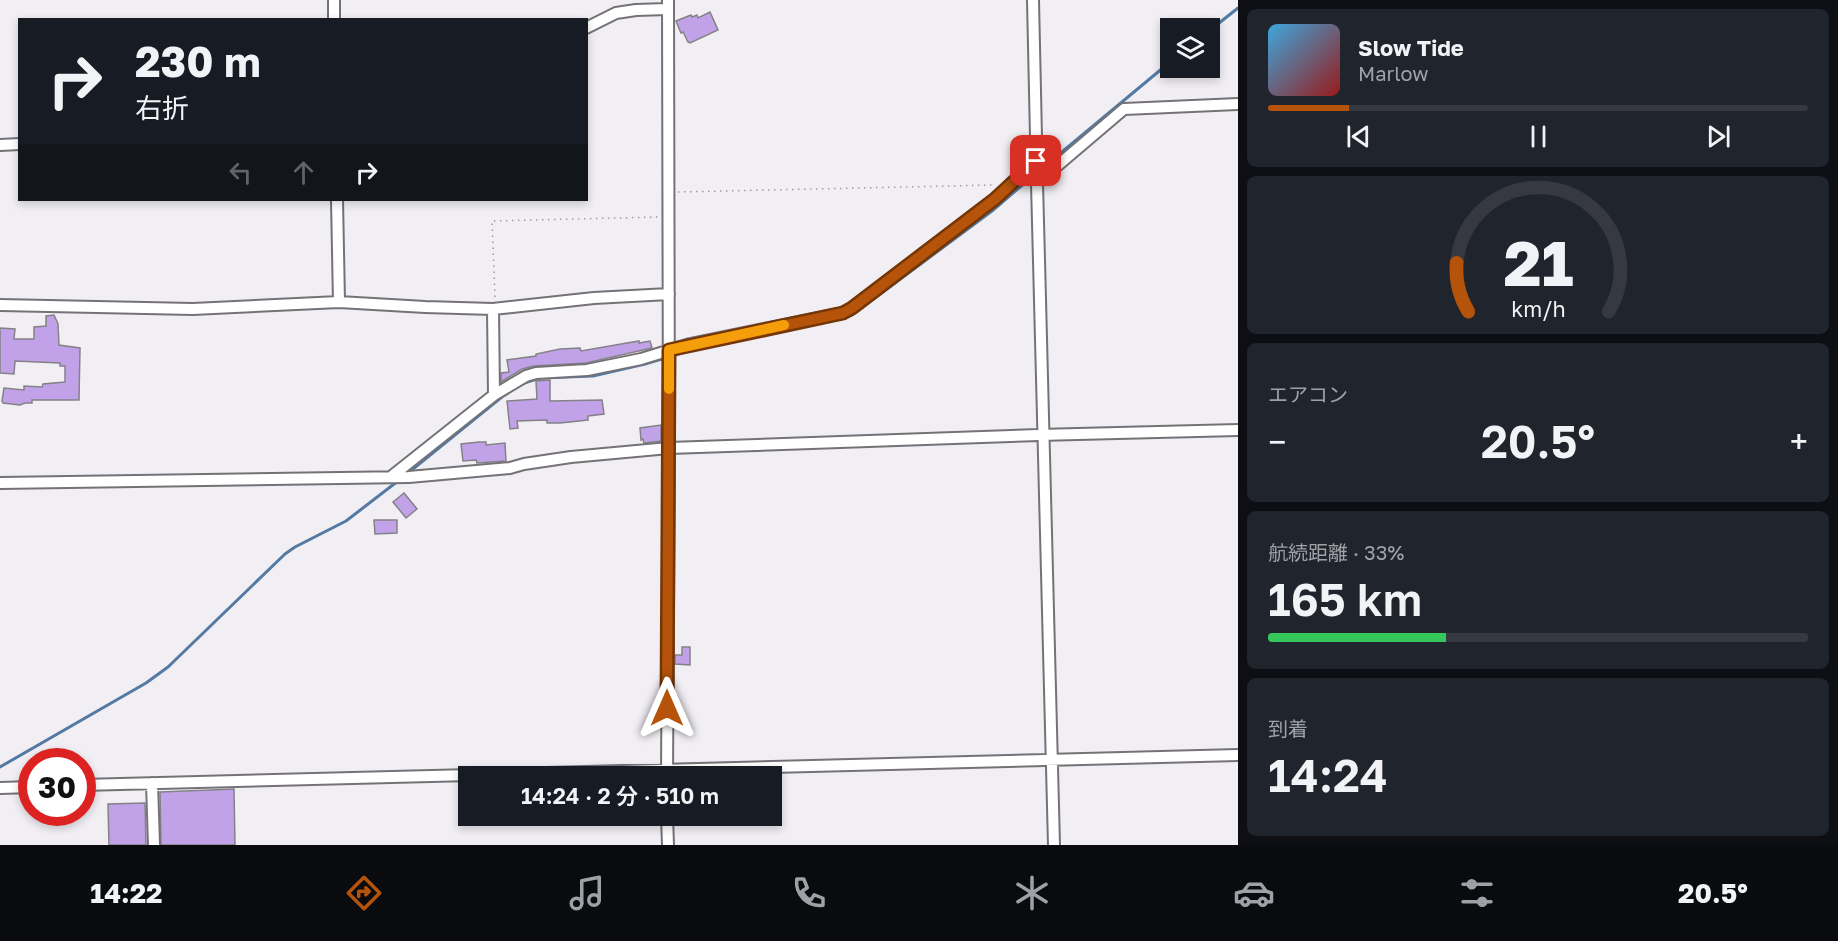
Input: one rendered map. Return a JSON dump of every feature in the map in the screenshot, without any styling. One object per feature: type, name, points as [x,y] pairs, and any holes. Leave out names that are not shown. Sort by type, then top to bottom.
[{"type":"street","points":[[334,0],[334,18]]},
{"type":"street","points":[[1033,0],[1053,845]]},
{"type":"street","points":[[588,27],[616,13],[668,5],[667,766]]},
{"type":"street","points":[[400,477],[494,395],[526,376],[587,370],[669,355],[843,313],[861,302],[1010,185],[1036,173],[1124,109],[1238,104]]},
{"type":"street","points":[[0,145],[18,144]]},
{"type":"street","points":[[337,201],[339,302]]},
{"type":"street","points":[[0,305],[193,309],[339,302],[493,309],[594,298],[669,294]]},
{"type":"street","points":[[493,309],[494,395]]},
{"type":"street","points":[[0,483],[400,477],[510,468],[571,457],[669,448],[1238,430]]},
{"type":"street","points":[[782,770],[1238,755]]},
{"type":"street","points":[[96,785],[458,778]]},
{"type":"street","points":[[152,783],[154,845]]},
{"type":"street","points":[[0,788],[18,787]]},
{"type":"street","points":[[667,826],[668,845]]},
{"type":"path","points":[[668,193],[1010,185]]},
{"type":"path","points":[[493,309],[495,303],[492,221],[668,216]]},
{"type":"building","points":[[710,12],[718,30],[688,42],[676,21],[691,15],[692,17],[697,15],[698,18]]},
{"type":"building","points":[[54,315],[58,324],[59,345],[80,348],[79,400],[32,400],[32,403],[20,405],[3,403],[4,388],[24,390],[24,386],[42,387],[43,384],[65,382],[65,366],[60,366],[60,363],[15,361],[14,374],[0,373],[0,328],[15,329],[14,339],[34,339],[34,327],[46,326],[46,316]]},
{"type":"building","points":[[639,341],[639,343],[650,341],[652,348],[586,363],[534,366],[522,369],[501,382],[501,373],[509,372],[507,360],[536,356],[536,354],[560,349],[580,348],[581,351]]},
{"type":"building","points":[[550,380],[550,401],[602,400],[604,414],[588,416],[588,420],[560,423],[547,423],[547,420],[517,421],[518,428],[510,429],[507,401],[537,399],[536,381]]},
{"type":"building","points":[[661,425],[661,441],[644,443],[643,439],[641,440],[640,428]]},
{"type":"building","points":[[486,442],[486,445],[505,443],[506,461],[477,463],[476,460],[463,461],[461,444]]},
{"type":"building","points":[[404,493],[417,509],[406,518],[393,502]]},
{"type":"building","points":[[374,520],[397,520],[397,533],[375,534]]},
{"type":"building","points":[[682,647],[690,647],[690,665],[675,664],[675,655],[682,655]]},
{"type":"building","points":[[234,789],[235,845],[161,845],[160,792]]},
{"type":"building","points":[[145,803],[146,845],[109,845],[108,804]]},
{"type":"waterway","points":[[1220,22],[1238,8]]},
{"type":"waterway","points":[[1039,171],[1160,70]]},
{"type":"waterway","points":[[524,383],[540,378],[593,376],[695,349],[852,315],[992,211],[1034,175]]},
{"type":"waterway","points":[[408,473],[508,392]]},
{"type":"waterway","points":[[0,767],[146,683],[168,667],[285,554],[346,521],[398,481]]},
{"type":"slow traffic","points":[[669,389],[669,350],[784,325]]},
{"type":"route","points":[[667,708],[669,350],[843,313],[995,199],[1036,161]]}]
